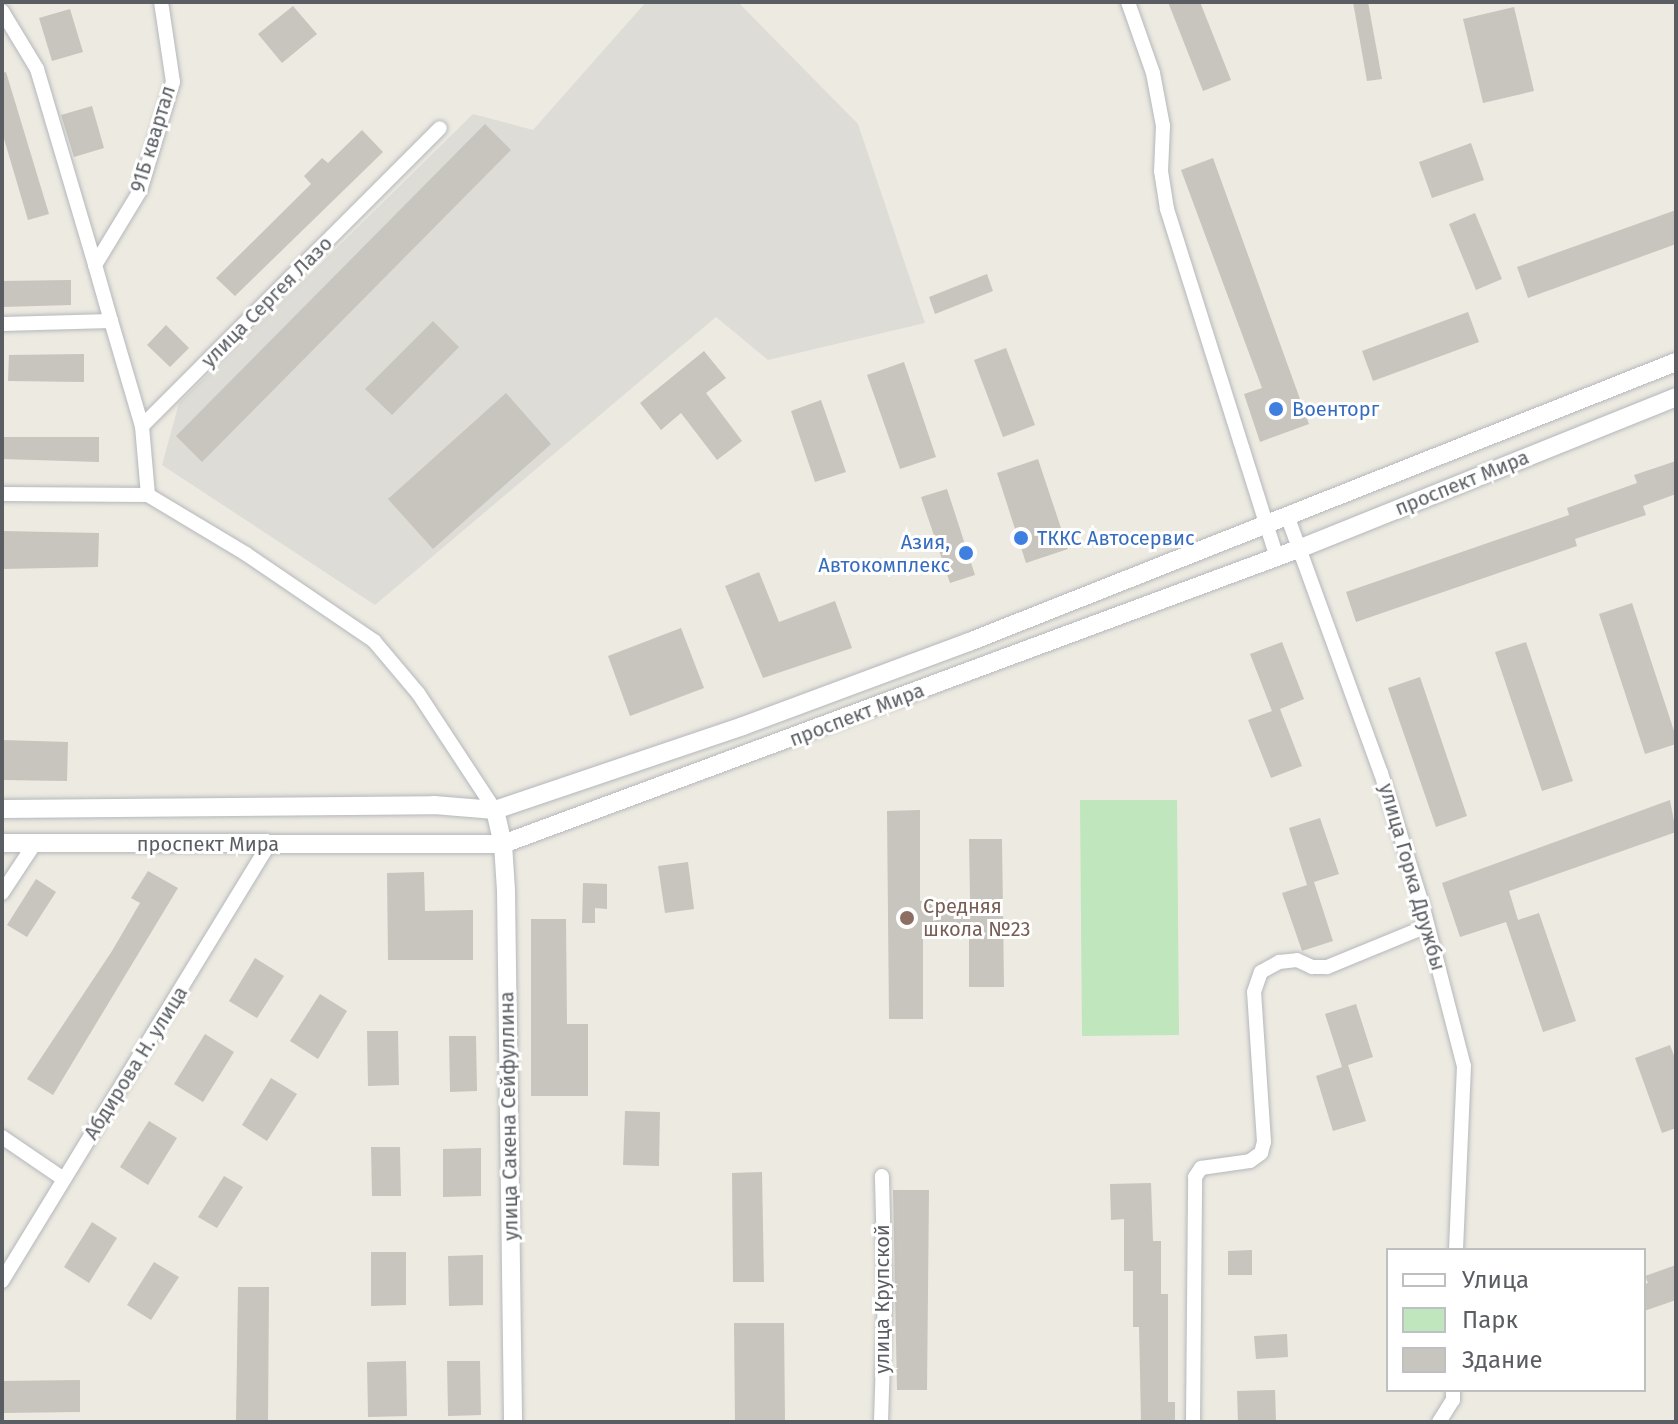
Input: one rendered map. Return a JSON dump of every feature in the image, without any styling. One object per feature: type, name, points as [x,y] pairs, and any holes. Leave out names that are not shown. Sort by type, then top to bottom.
[{"type":"main road","name":"проспект Мира","points":[[2,809],[434,805],[495,810],[743,726],[1267,527],[1676,362]]},
{"type":"main road","name":"проспект Мира","points":[[2,843],[503,844],[1301,548],[1676,397]]},
{"type":"main road","name":"улица Сакена Сейфуллина","points":[[495,810],[503,844],[513,1422]]},
{"type":"street","name":"91Б квартал","points":[[95,265],[140,191],[173,82],[161,2]]},
{"type":"street","points":[[1128,2],[1156,86],[1163,126],[1161,171],[1167,209],[1277,557]]},
{"type":"street","points":[[2,11],[37,69],[142,426],[148,495]]},
{"type":"street","name":"улица Сергея Лазо","points":[[142,426],[440,128]]},
{"type":"street","points":[[2,324],[111,321]]},
{"type":"street","points":[[2,494],[148,495],[246,554],[374,641],[418,693],[495,810]]},
{"type":"street","name":"улица Горка Дружбы","points":[[1288,518],[1381,773],[1427,926],[1464,1066],[1456,1248]]},
{"type":"street","points":[[2,893],[35,843]]},
{"type":"street","name":"Абдирова Н. улица","points":[[2,1281],[62,1178],[166,1018],[269,844]]},
{"type":"street","points":[[1193,1422],[1195,1177],[1201,1168],[1250,1161],[1261,1153],[1264,1142],[1254,992],[1261,972],[1279,962],[1297,960],[1312,967],[1327,967],[1427,926]]},
{"type":"street","points":[[2,1137],[62,1178]]},
{"type":"street","name":"улица Крупской","points":[[881,1422],[885,1294],[882,1176]]},
{"type":"street","points":[[1439,1422],[1453,1400],[1453,1392]]},
{"type":"shaded area","points":[[646,2],[738,2],[858,124],[925,323],[768,360],[716,317],[375,605],[162,465],[179,403],[473,114],[533,130]]},
{"type":"green space","points":[[1080,800],[1177,800],[1179,1035],[1082,1036]]},
{"type":"building","points":[[1168,2],[1200,2],[1231,80],[1203,91]]},
{"type":"building","points":[[1353,2],[1368,2],[1382,79],[1367,81]]},
{"type":"building","points":[[293,6],[317,34],[282,63],[258,34]]},
{"type":"building","points":[[1514,7],[1534,91],[1483,103],[1463,19]]},
{"type":"building","points":[[70,9],[83,52],[52,61],[39,18]]},
{"type":"building","points":[[6,72],[49,214],[28,220],[2,132],[2,73]]},
{"type":"building","points":[[92,106],[104,148],[74,157],[61,115]]},
{"type":"building","points":[[485,124],[511,150],[202,462],[176,436]]},
{"type":"building","points":[[362,130],[383,152],[235,296],[216,278],[311,184],[304,176],[322,158],[328,163]]},
{"type":"building","points":[[1471,143],[1484,180],[1432,198],[1419,162]]},
{"type":"building","points":[[1213,158],[1309,424],[1260,442],[1244,394],[1262,388],[1181,170]]},
{"type":"building","points":[[1676,210],[1676,244],[1528,298],[1517,267]]},
{"type":"building","points":[[1475,213],[1502,279],[1476,290],[1449,224]]},
{"type":"building","points":[[987,274],[993,291],[935,314],[929,297]]},
{"type":"building","points":[[71,280],[71,305],[2,307],[2,281]]},
{"type":"building","points":[[1468,312],[1479,342],[1373,381],[1362,351]]},
{"type":"building","points":[[433,321],[459,347],[392,415],[365,389]]},
{"type":"building","points":[[166,325],[189,348],[170,367],[147,345]]},
{"type":"building","points":[[1006,348],[1035,425],[1003,437],[974,360]]},
{"type":"building","points":[[704,351],[726,378],[706,393],[742,441],[717,460],[681,413],[661,430],[640,403]]},
{"type":"building","points":[[84,354],[84,382],[8,381],[9,355]]},
{"type":"building","points":[[904,362],[936,457],[900,469],[867,375]]},
{"type":"building","points":[[506,393],[551,444],[433,549],[388,499]]},
{"type":"building","points":[[821,400],[846,472],[815,482],[791,411]]},
{"type":"building","points":[[2,437],[99,437],[99,462],[2,459]]},
{"type":"building","points":[[1038,459],[1068,549],[1026,563],[997,473]]},
{"type":"building","points":[[1676,461],[1676,494],[1643,506],[1646,515],[1575,539],[1577,546],[1356,622],[1346,592],[1569,515],[1567,508],[1637,483],[1634,475]]},
{"type":"building","points":[[947,489],[975,575],[950,583],[921,497]]},
{"type":"building","points":[[2,531],[99,533],[98,567],[2,569]]},
{"type":"building","points":[[759,572],[779,622],[835,601],[852,648],[763,678],[725,586]]},
{"type":"building","points":[[1632,603],[1676,737],[1676,744],[1645,754],[1599,614]]},
{"type":"building","points":[[681,628],[704,688],[630,716],[608,656]]},
{"type":"building","points":[[1282,642],[1304,699],[1280,709],[1302,766],[1271,778],[1248,720],[1272,711],[1250,654]]},
{"type":"building","points":[[1526,642],[1573,781],[1542,791],[1495,652]]},
{"type":"building","points":[[1420,677],[1467,816],[1436,827],[1388,688]]},
{"type":"building","points":[[2,740],[68,742],[67,781],[2,780]]},
{"type":"building","points":[[1670,800],[1676,832],[1509,891],[1518,920],[1539,913],[1576,1021],[1543,1032],[1506,922],[1460,937],[1442,883]]},
{"type":"building","points":[[920,810],[920,901],[970,900],[969,839],[1002,839],[1004,987],[969,987],[969,926],[923,927],[923,1019],[889,1019],[887,811]]},
{"type":"building","points":[[1320,818],[1339,874],[1314,882],[1333,941],[1302,951],[1282,893],[1307,885],[1289,828]]},
{"type":"building","points":[[688,862],[694,909],[665,913],[658,866]]},
{"type":"building","points":[[148,871],[178,888],[53,1095],[27,1079],[140,903],[131,898]]},
{"type":"building","points":[[424,872],[425,911],[473,910],[473,960],[388,960],[387,873]]},
{"type":"building","points":[[36,879],[56,892],[27,937],[7,925]]},
{"type":"building","points":[[583,883],[607,884],[607,909],[595,908],[595,923],[582,923]]},
{"type":"building","points":[[531,919],[566,919],[567,1024],[588,1024],[588,1096],[531,1096]]},
{"type":"building","points":[[255,958],[284,976],[257,1018],[229,1001]]},
{"type":"building","points":[[320,994],[347,1011],[318,1059],[290,1041]]},
{"type":"building","points":[[1356,1004],[1373,1057],[1348,1065],[1366,1121],[1333,1131],[1316,1076],[1342,1067],[1325,1014]]},
{"type":"building","points":[[367,1031],[398,1031],[399,1085],[368,1086]]},
{"type":"building","points":[[205,1034],[234,1052],[203,1102],[174,1084]]},
{"type":"building","points":[[449,1036],[476,1036],[477,1091],[450,1092]]},
{"type":"building","points":[[1670,1045],[1676,1061],[1676,1128],[1662,1133],[1635,1058]]},
{"type":"building","points":[[271,1078],[297,1094],[267,1141],[242,1125]]},
{"type":"building","points":[[625,1111],[660,1112],[659,1166],[623,1165]]},
{"type":"building","points":[[149,1121],[177,1138],[148,1185],[120,1167]]},
{"type":"building","points":[[371,1147],[400,1147],[401,1196],[372,1196]]},
{"type":"building","points":[[481,1148],[481,1196],[443,1197],[443,1149]]},
{"type":"building","points":[[762,1172],[764,1282],[733,1282],[732,1173]]},
{"type":"building","points":[[224,1176],[243,1187],[217,1228],[198,1217]]},
{"type":"building","points":[[1151,1183],[1153,1241],[1161,1241],[1161,1294],[1168,1294],[1168,1402],[1175,1402],[1175,1422],[1141,1422],[1139,1327],[1133,1327],[1133,1271],[1124,1271],[1124,1219],[1111,1220],[1110,1184]]},
{"type":"building","points":[[893,1190],[929,1190],[927,1390],[897,1390]]},
{"type":"building","points":[[92,1222],[117,1238],[89,1283],[64,1267]]},
{"type":"building","points":[[1252,1250],[1252,1275],[1228,1275],[1228,1251]]},
{"type":"building","points":[[371,1252],[406,1252],[406,1305],[371,1306]]},
{"type":"building","points":[[483,1255],[483,1305],[449,1306],[448,1256]]},
{"type":"building","points":[[154,1262],[179,1277],[151,1320],[127,1305]]},
{"type":"building","points":[[1676,1265],[1676,1300],[1646,1310],[1646,1276]]},
{"type":"building","points":[[238,1287],[269,1287],[268,1422],[236,1422]]},
{"type":"building","points":[[734,1323],[784,1323],[785,1422],[735,1422]]},
{"type":"building","points":[[1287,1334],[1288,1357],[1256,1359],[1254,1336]]},
{"type":"building","points":[[406,1361],[407,1416],[368,1417],[367,1362]]},
{"type":"building","points":[[447,1361],[480,1361],[481,1415],[448,1416]]},
{"type":"building","points":[[80,1380],[80,1412],[2,1413],[2,1381]]},
{"type":"building","points":[[1275,1390],[1276,1422],[1238,1422],[1237,1391]]},
{"type":"place","name":"Военторг","points":[[1276,409]]},
{"type":"place","name":"ТККС Автосервис","points":[[1021,538]]},
{"type":"place","name":"Азия, Автокомплекс","points":[[966,553]]},
{"type":"place","name":"Средняя школа №23","points":[[907,918]]}]
